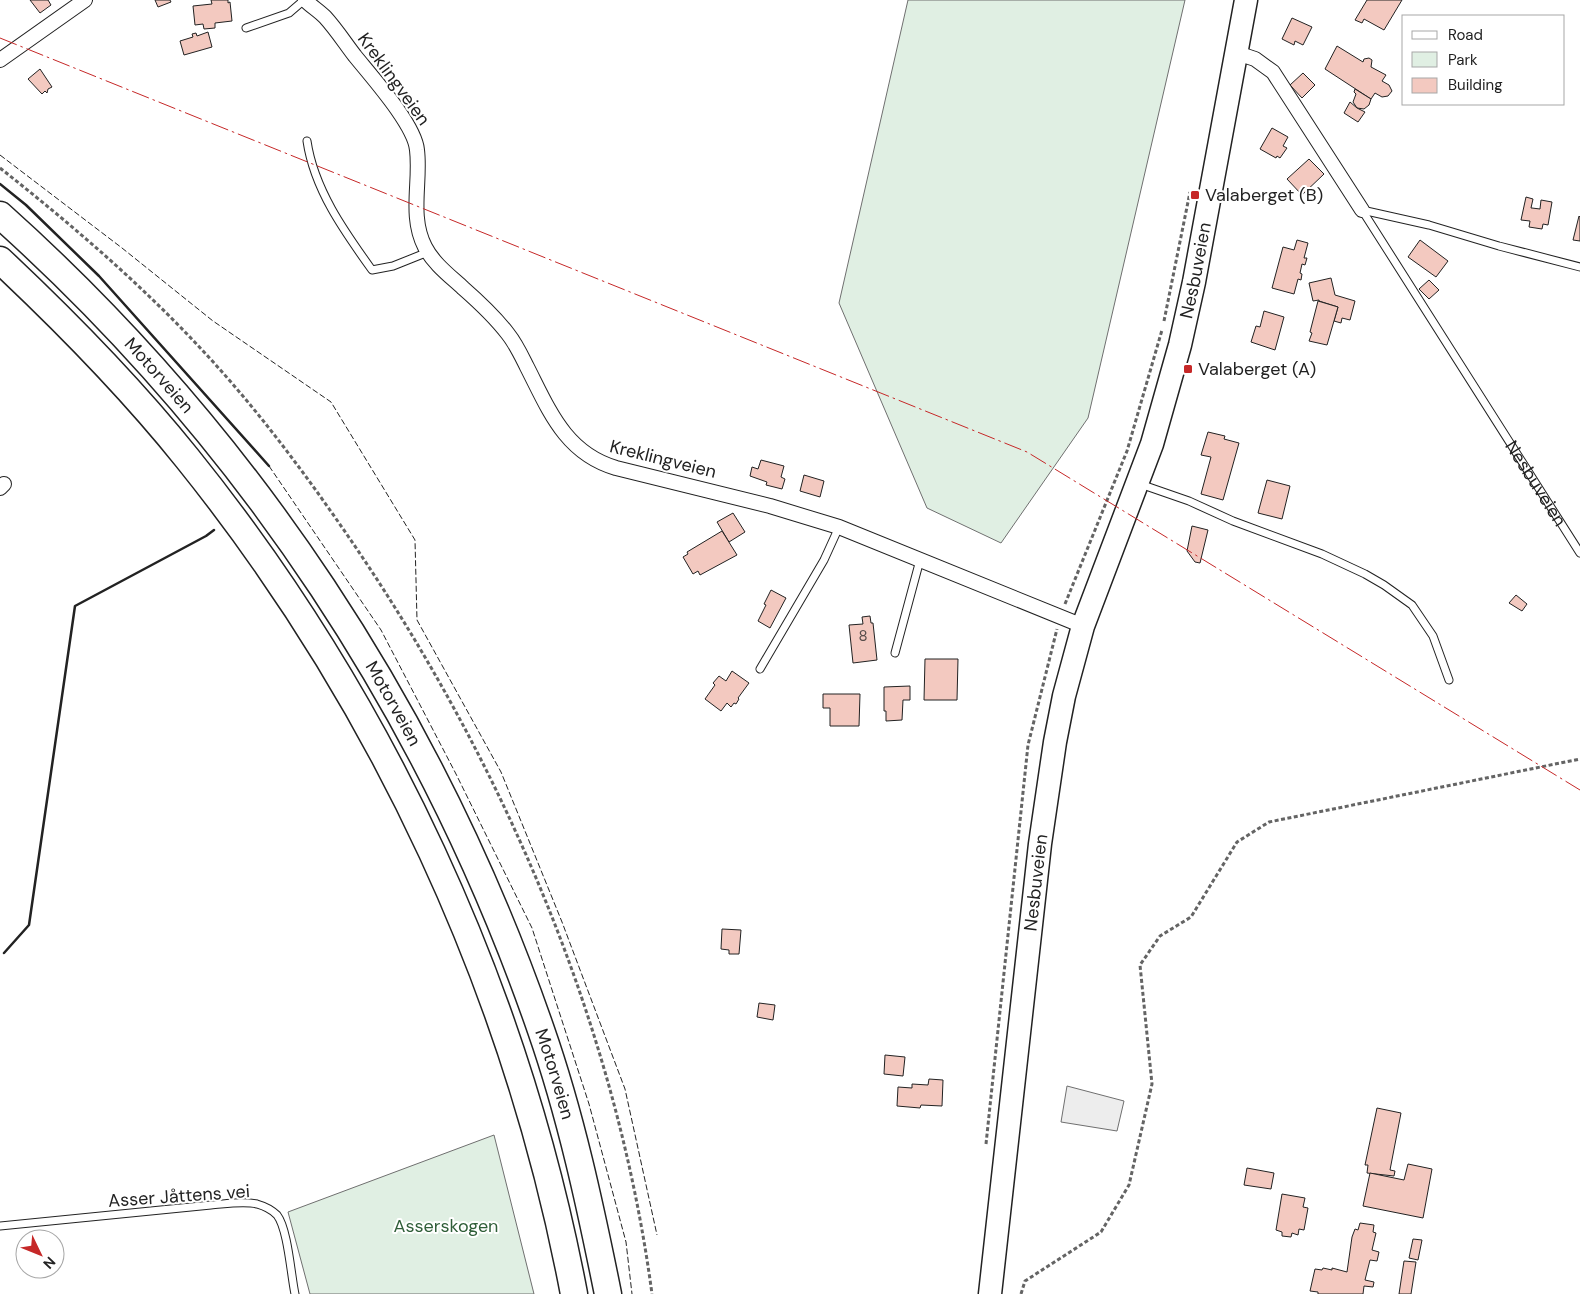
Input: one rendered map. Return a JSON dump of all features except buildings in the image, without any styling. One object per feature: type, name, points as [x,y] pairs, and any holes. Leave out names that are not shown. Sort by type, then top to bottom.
[{"type":"highway","name":"Motorveien","points":[[0,215],[96,307],[212,435],[313,572],[375,668],[430,768],[502,924],[541,1031],[576,1149],[588,1196],[608,1294]]},
{"type":"highway","name":"Motorveien","points":[[0,260],[111,371],[185,456],[221,501],[253,544],[316,638],[373,734],[450,890],[497,1010],[541,1150],[555,1203],[574,1294]]},
{"type":"main road","name":"Nesbuveien","points":[[990,1294],[1040,844],[1055,742],[1064,696],[1083,626],[1152,444],[1180,345],[1196,272],[1246,0]]},
{"type":"street","points":[[0,60],[85,0]]},
{"type":"street","name":"Kreklingveien","points":[[305,0],[325,17],[389,99],[412,132],[417,149],[415,201],[421,238],[428,252],[444,271],[483,307],[508,334],[518,348],[553,420],[569,438],[597,461],[616,468],[770,506],[839,527],[1083,626]]},
{"type":"street","name":"Nesbuveien","points":[[1237,53],[1255,58],[1273,72],[1362,210]]},
{"type":"lane","name":"Kreklingveien","points":[[246,28],[289,13],[305,0]]},
{"type":"lane","points":[[307,141],[314,172],[323,193],[372,270],[394,266],[428,252]]},
{"type":"lane","points":[[1362,210],[1429,225],[1580,267]]},
{"type":"lane","name":"Nesbuveien","points":[[1362,210],[1580,553]]},
{"type":"lane","points":[[1138,484],[1188,501],[1233,521],[1322,554],[1384,585],[1412,605],[1432,636],[1449,680]]},
{"type":"lane","points":[[760,668],[824,560],[839,527]]},
{"type":"lane","points":[[895,653],[920,560]]},
{"type":"lane","name":"Asser Jåttens vei","points":[[0,1226],[211,1205],[258,1204],[268,1208],[280,1220],[285,1237],[295,1294]]},
{"type":"path","points":[[1021,1294],[1025,1281],[1100,1232],[1129,1185],[1152,1084],[1140,965],[1160,936],[1191,917],[1237,842],[1269,822],[1580,759]]},
{"type":"green space","points":[[908,0],[1185,0],[1088,418],[1001,543],[927,508],[839,303]]},
{"type":"green space","name":"Asserskogen","points":[[494,1135],[534,1294],[310,1294],[288,1212]]},
{"type":"shaded area","points":[[1067,1086],[1124,1101],[1117,1131],[1061,1122]]},
{"type":"fence","points":[[0,155],[122,248],[213,321],[331,402],[415,540],[417,620],[501,772],[562,922],[625,1089],[657,1235]]},
{"type":"fence","points":[[269,466],[381,630],[456,774],[532,928],[589,1104],[626,1242],[632,1294]]},
{"type":"wall","points":[[0,184],[26,205],[99,276],[269,466]]},
{"type":"wall","points":[[4,953],[29,925],[75,606],[214,530]]},
{"type":"power","points":[[0,38],[1027,452],[1580,790]]},
{"type":"place","name":"Valaberget (B)","points":[[1195,195]]},
{"type":"place","name":"Valaberget (A)","points":[[1188,369]]}]
